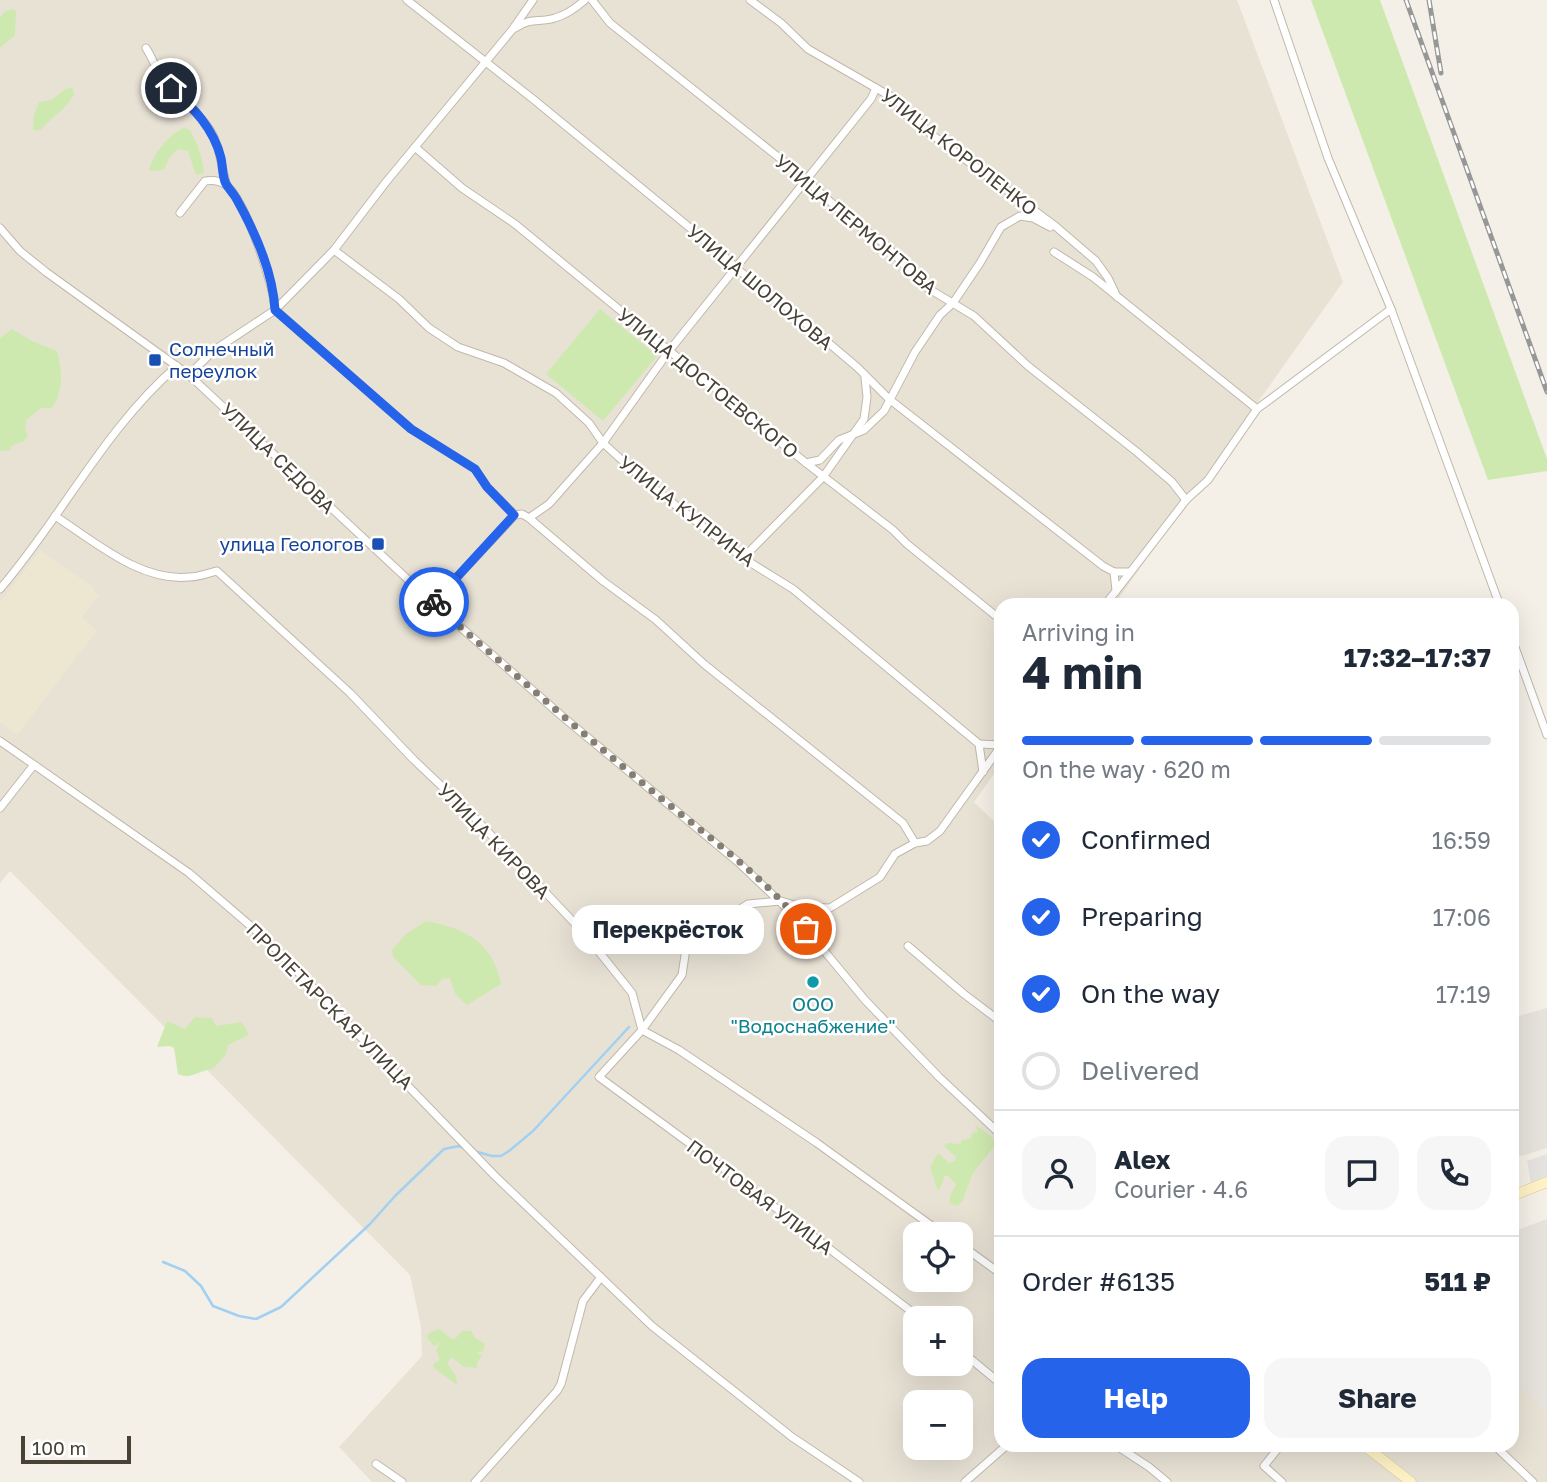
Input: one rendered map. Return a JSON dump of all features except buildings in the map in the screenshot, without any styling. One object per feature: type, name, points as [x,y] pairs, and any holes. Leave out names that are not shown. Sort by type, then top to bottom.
[{"type":"street","name":"УЛИЦА ШОЛОХОВА","points":[[407,0],[773,296],[857,367],[865,378],[889,399],[1114,572]]},
{"type":"street","points":[[189,375],[213,351],[275,310],[334,250],[512,30],[533,0]]},
{"type":"street","points":[[512,30],[529,20],[552,19],[567,13],[585,0]]},
{"type":"street","name":"УЛИЦА ЛЕРМОНТОВА","points":[[592,0],[610,23],[853,222],[881,241],[926,287],[974,316],[1028,366],[1172,482],[1186,500]]},
{"type":"street","name":"УЛИЦА КОРОЛЕНКО","points":[[750,0],[781,23],[808,49],[895,99],[932,134],[1035,211],[1096,261],[1117,297]]},
{"type":"street","points":[[1274,0],[1328,158],[1391,309],[1497,598]]},
{"type":"street","points":[[146,48],[165,82],[191,105],[213,135],[227,185],[260,248],[274,293],[275,310],[411,429],[475,469],[487,487],[514,515]]},
{"type":"street","points":[[529,518],[549,503],[603,443],[669,351],[806,182],[871,99],[876,88]]},
{"type":"street","name":"УЛИЦА ДОСТОЕВСКОГО","points":[[415,147],[462,187],[515,224],[994,614]]},
{"type":"street","points":[[180,213],[205,181],[214,180],[227,185]]},
{"type":"street","points":[[806,463],[820,460],[839,440],[852,436],[884,411],[915,352],[940,315],[953,303],[1001,227],[1020,216],[1046,225],[1068,239]]},
{"type":"street","name":"УЛИЦА СЕДОВА","points":[[0,228],[20,251],[46,272],[189,375],[433,603],[563,717],[738,862],[797,918],[865,1000],[939,1077],[994,1128]]},
{"type":"street","name":"УЛИЦА КУПРИНА","points":[[334,250],[399,299],[429,328],[458,347],[504,363],[556,393],[589,423],[603,443],[646,482],[743,558],[793,589],[979,744]]},
{"type":"street","name":"УЛИЦА КОРОЛЕНКО","points":[[1054,252],[1093,277],[1257,409]]},
{"type":"street","points":[[1110,598],[1186,500],[1208,481],[1257,409],[1391,309]]},
{"type":"street","points":[[0,589],[33,549],[107,442],[154,386],[177,366]]},
{"type":"street","points":[[743,558],[823,477],[864,419],[867,397],[865,378]]},
{"type":"street","points":[[433,603],[514,515],[522,514],[603,581],[656,620],[704,664],[903,822],[915,843]]},
{"type":"street","name":"УЛИЦА КИРОВА","points":[[55,516],[122,559],[147,570],[182,577],[216,571],[350,693],[414,760],[472,815],[599,951],[632,993],[642,1030]]},
{"type":"street","points":[[1116,591],[1114,572],[1129,572]]},
{"type":"street","points":[[1519,658],[1547,734]]},
{"type":"street","name":"ПРОЛЕТАРСКАЯ УЛИЦА","points":[[0,741],[189,873],[267,940],[468,1149],[652,1326],[792,1437],[859,1482]]},
{"type":"street","points":[[983,772],[979,744],[994,745]]},
{"type":"street","points":[[926,1222],[817,1143],[679,1050],[642,1030],[682,975],[687,942],[748,904],[781,901],[801,907],[830,908],[880,877],[895,854],[915,843],[927,841],[940,831],[994,756]]},
{"type":"street","points":[[0,808],[33,766]]},
{"type":"street","points":[[797,918],[796,911],[801,907]]},
{"type":"street","points":[[599,951],[649,918],[655,919],[687,942]]},
{"type":"street","points":[[908,946],[994,1017]]},
{"type":"street","name":"ПОЧТОВАЯ УЛИЦА","points":[[642,1030],[599,1077],[904,1306]]},
{"type":"street","points":[[1519,1193],[1547,1182]]},
{"type":"street","points":[[973,1254],[994,1269]]},
{"type":"street","points":[[475,1482],[557,1391],[583,1301],[601,1277]]},
{"type":"street","points":[[973,1361],[994,1378]]},
{"type":"street","points":[[965,1482],[999,1452]]},
{"type":"street","points":[[1127,1452],[1149,1466],[1167,1482]]},
{"type":"street","points":[[1275,1452],[1264,1466],[1282,1482]]},
{"type":"street","points":[[1373,1452],[1411,1482]]},
{"type":"street","points":[[1501,1452],[1533,1482]]},
{"type":"street","points":[[376,1464],[402,1482]]},
{"type":"shaded area","points":[[0,0],[1237,0],[1343,282],[1119,598],[994,598],[994,774],[974,802],[994,821],[994,1452],[1519,1452],[1519,1384],[1547,1409],[1547,1482],[372,1482],[339,1447],[422,1356],[421,1327],[410,1275],[10,871],[0,883]]},
{"type":"shaded area","points":[[40,550],[93,587],[99,595],[82,617],[97,631],[17,735],[0,722],[0,602]]},
{"type":"shaded area","points":[[1547,1008],[1547,1148],[1519,1157],[1519,1016]]},
{"type":"shaded area","points":[[1547,1154],[1547,1178],[1531,1184],[1527,1161]]},
{"type":"shaded area","points":[[1547,1219],[1547,1413],[1519,1385],[1519,1229]]},
{"type":"green space","points":[[1311,0],[1380,0],[1547,459],[1547,471],[1488,480]]},
{"type":"green space","points":[[14,9],[15,35],[0,48],[0,18],[5,11]]},
{"type":"green space","points":[[72,87],[74,94],[67,105],[41,130],[33,130],[34,115],[39,102],[51,100]]},
{"type":"green space","points":[[184,128],[190,130],[195,139],[204,173],[196,175],[188,151],[178,149],[169,158],[164,170],[149,171],[162,146]]},
{"type":"green space","points":[[600,309],[657,356],[603,421],[546,374]]},
{"type":"green space","points":[[12,329],[57,351],[61,373],[60,388],[52,408],[41,408],[26,420],[25,429],[28,436],[24,441],[11,446],[11,450],[0,451],[0,338]]},
{"type":"green space","points":[[426,921],[453,928],[476,940],[492,958],[501,984],[467,1005],[455,994],[450,978],[442,979],[436,986],[421,985],[393,957],[392,950],[406,934]]},
{"type":"green space","points":[[195,1017],[212,1018],[216,1026],[242,1022],[249,1035],[228,1045],[226,1054],[213,1069],[182,1076],[178,1074],[174,1048],[157,1047],[167,1021],[185,1029]]},
{"type":"green space","points":[[975,1125],[991,1136],[994,1147],[973,1173],[963,1200],[958,1206],[949,1203],[956,1185],[949,1176],[944,1176],[938,1191],[930,1167],[938,1153],[949,1163],[955,1161],[956,1157],[944,1146],[948,1143],[960,1144],[962,1140],[971,1138],[972,1133],[978,1132]]},
{"type":"green space","points":[[439,1329],[452,1339],[462,1331],[471,1331],[475,1338],[485,1344],[483,1351],[477,1353],[482,1356],[477,1368],[464,1367],[452,1357],[447,1363],[456,1376],[457,1385],[433,1367],[434,1363],[440,1360],[436,1350],[441,1342],[434,1346],[427,1338],[429,1333]]},
{"type":"waterway","points":[[474,1151],[492,1156],[501,1156],[509,1151],[533,1131],[629,1027]]},
{"type":"waterway","points":[[163,1262],[185,1271],[201,1286],[213,1306],[256,1319],[281,1307],[370,1224],[444,1149],[459,1146],[464,1148]]},
{"type":"railway","points":[[1406,0],[1547,392]]},
{"type":"railway","points":[[1429,0],[1441,73]]},
{"type":"way so far","points":[[434,602],[563,717],[738,862],[781,901],[806,929]]},
{"type":"place","name":"Солнечный переулок","points":[[155,360]]},
{"type":"place","name":"улица Геологов","points":[[378,544]]},
{"type":"place","name":"Перекрёсток","points":[[806,929]]},
{"type":"place","name":"ООО \"Водоснабжение\"","points":[[813,982]]},
{"type":"route","points":[[171,88],[191,105],[213,135],[227,185],[260,248],[274,293],[275,310],[411,429],[475,469],[487,487],[514,515],[434,602]]}]
